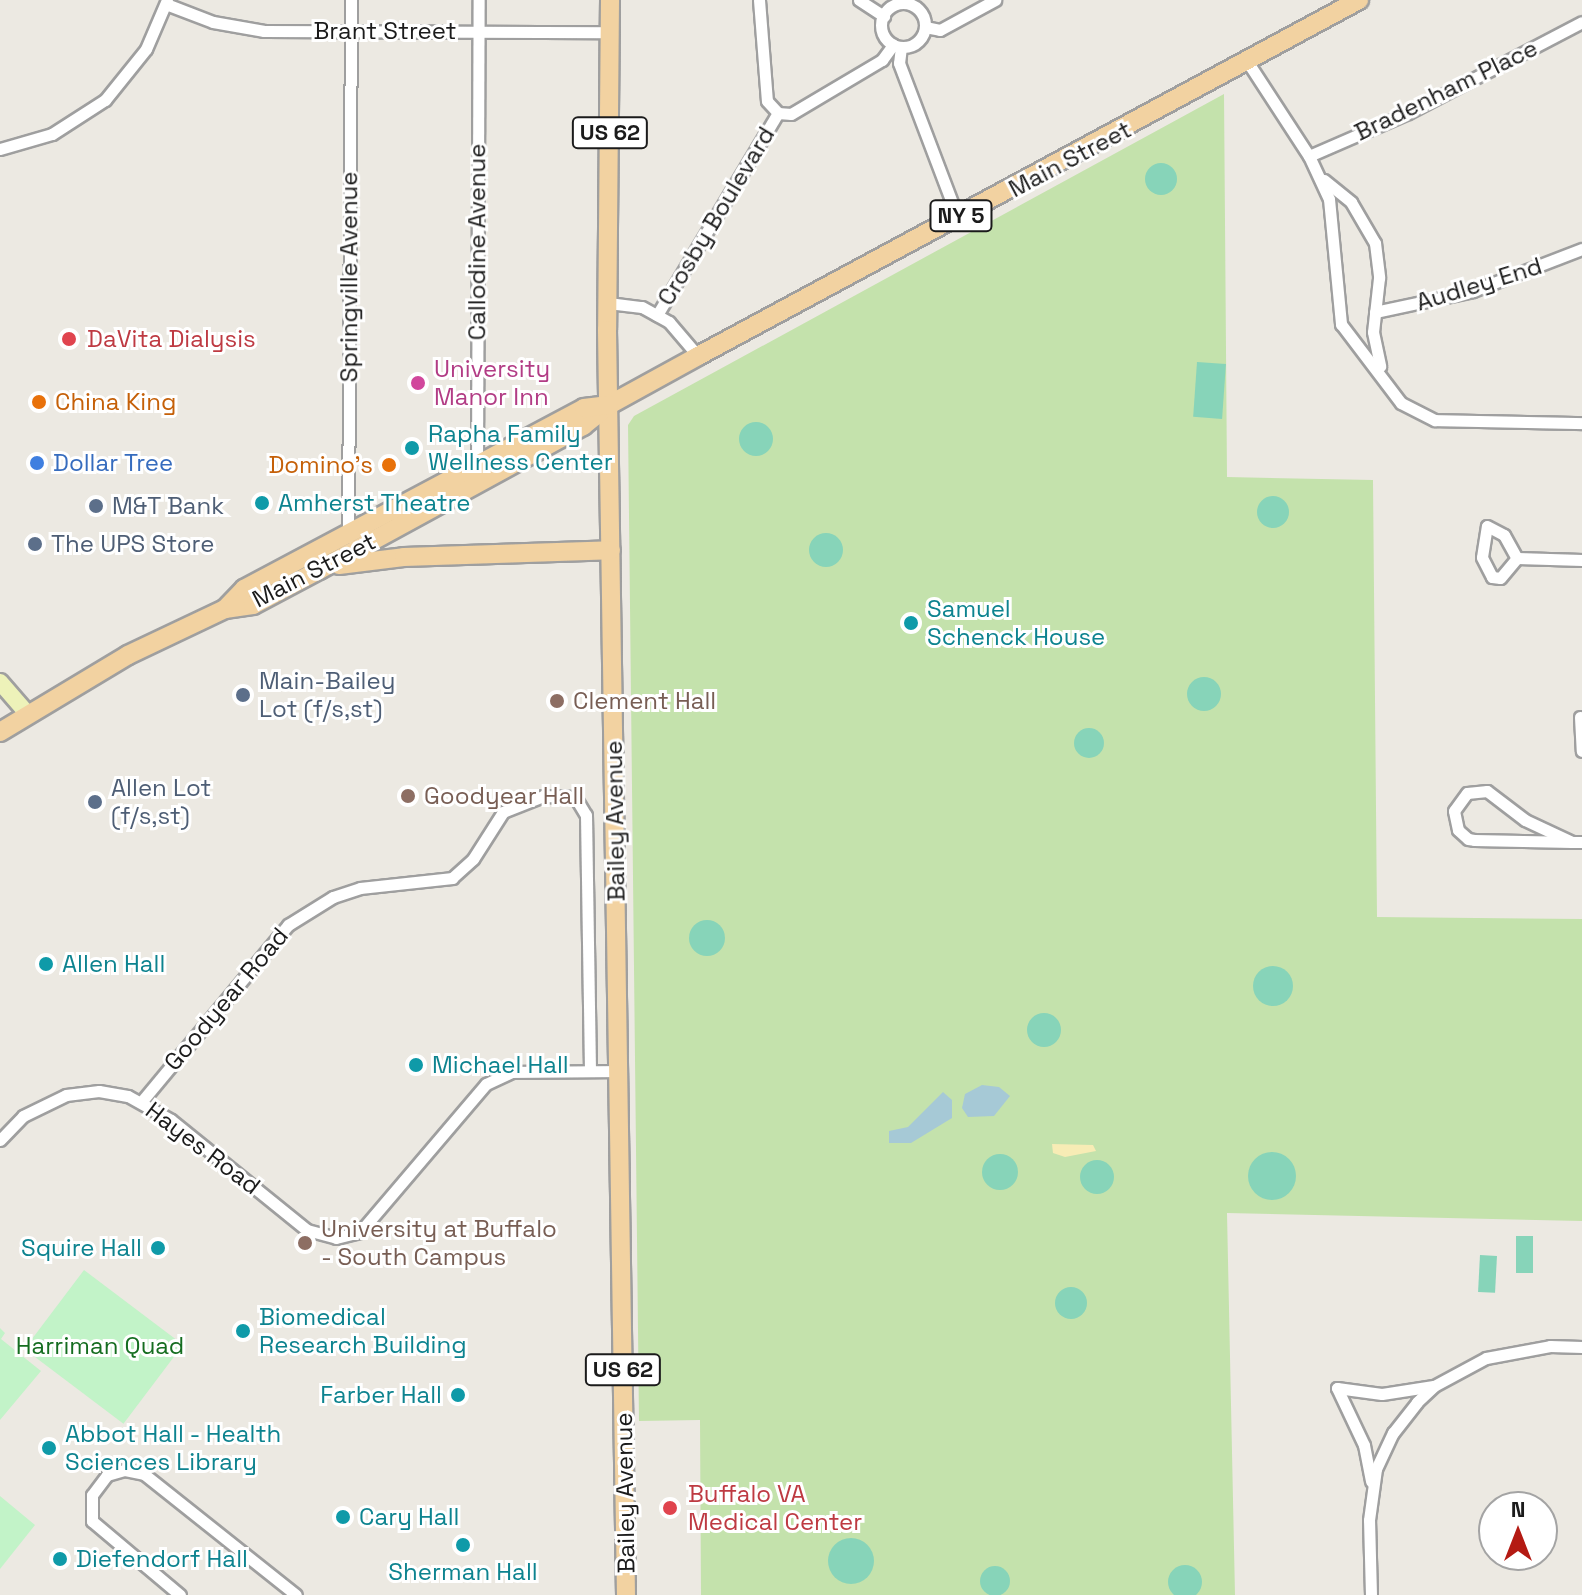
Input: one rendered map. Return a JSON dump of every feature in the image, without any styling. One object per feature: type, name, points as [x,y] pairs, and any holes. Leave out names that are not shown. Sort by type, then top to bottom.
[{"type":"main road","name":"Bailey Avenue","points":[[610,0],[609,405],[626,1595]]},
{"type":"main road","name":"Main Street","points":[[225,609],[253,605],[319,570],[584,408],[609,405],[1359,0]]},
{"type":"main road","name":"Main Street","points":[[0,732],[26,712],[225,609],[244,589],[347,534],[477,474]]},
{"type":"main road","points":[[319,570],[404,557],[611,550]]},
{"type":"main road","points":[[0,682],[26,712]]},
{"type":"street","name":"Springville Avenue","points":[[348,553],[351,0]]},
{"type":"street","name":"Callodine Avenue","points":[[477,474],[479,0]]},
{"type":"street","points":[[759,0],[767,101],[778,113]]},
{"type":"street","points":[[859,0],[884,16]]},
{"type":"street","name":"Crosby Boulevard","points":[[657,315],[778,113],[791,114],[882,60],[897,46],[920,40],[925,27],[940,30],[995,0]]},
{"type":"street","name":"Brant Street","points":[[166,2],[238,28],[610,32]]},
{"type":"street","points":[[0,149],[52,134],[105,100],[146,49],[166,2]]},
{"type":"street","points":[[925,27],[923,16],[911,2],[892,7],[884,16],[884,35],[897,46],[899,63],[958,218]]},
{"type":"street","name":"Bradenham Place","points":[[1309,156],[1408,113],[1582,22]]},
{"type":"street","points":[[1247,61],[1320,178],[1335,229],[1337,314],[1348,336],[1382,374],[1401,403],[1435,420],[1582,423]]},
{"type":"street","points":[[1320,178],[1351,202],[1375,243],[1375,346],[1382,374]]},
{"type":"street","name":"Audley End","points":[[1375,312],[1473,291],[1582,249]]},
{"type":"street","points":[[608,303],[657,315],[679,329],[698,356]]},
{"type":"street","points":[[1517,558],[1582,560]]},
{"type":"street","points":[[1580,717],[1582,751]]},
{"type":"street","points":[[1487,791],[1525,820],[1577,842],[1468,839],[1458,830],[1454,811],[1467,793],[1487,791]]},
{"type":"street","name":"Goodyear Road","points":[[142,1101],[288,925],[321,903],[360,888],[452,878],[473,859],[503,812],[543,796],[575,797],[586,815],[590,1071]]},
{"type":"street","points":[[590,1071],[619,1071]]},
{"type":"street","name":"Hayes Road","points":[[0,1140],[23,1116],[66,1095],[99,1091],[142,1101],[307,1230],[336,1238],[360,1232],[486,1084],[512,1072],[590,1071]]},
{"type":"street","points":[[1372,1487],[1393,1433],[1434,1386],[1461,1368],[1514,1350],[1582,1347]]},
{"type":"street","points":[[1371,1595],[1372,1487],[1364,1445],[1337,1388],[1382,1394],[1434,1386]]},
{"type":"street","points":[[180,1595],[92,1521],[92,1495],[107,1475],[125,1470],[144,1474],[296,1595]]},
{"type":"green space","points":[[1224,94],[1227,477],[1373,480],[1377,917],[1582,919],[1582,1221],[1227,1213],[1235,1595],[701,1595],[700,1420],[639,1421],[628,425],[634,416]]},
{"type":"green space","points":[[1161,163],[1172,168],[1177,179],[1172,190],[1161,195],[1150,190],[1145,179],[1150,168]]},
{"type":"green space","points":[[1197,362],[1226,364],[1222,419],[1193,417]]},
{"type":"green space","points":[[756,422],[768,427],[773,439],[768,451],[756,456],[744,451],[739,439],[744,427]]},
{"type":"green space","points":[[1273,496],[1284,501],[1289,512],[1284,523],[1273,528],[1262,523],[1257,512],[1262,501]]},
{"type":"green space","points":[[826,533],[838,538],[843,550],[838,562],[826,567],[814,562],[809,550],[814,538]]},
{"type":"green space","points":[[1204,677],[1216,682],[1221,694],[1216,706],[1204,711],[1192,706],[1187,694],[1192,682]]},
{"type":"green space","points":[[1089,728],[1100,732],[1104,743],[1100,754],[1089,758],[1078,754],[1074,743],[1078,732]]},
{"type":"green space","points":[[707,920],[720,925],[725,938],[720,951],[707,956],[694,951],[689,938],[694,925]]},
{"type":"green space","points":[[1273,966],[1287,972],[1293,986],[1287,1000],[1273,1006],[1259,1000],[1253,986],[1259,972]]},
{"type":"green space","points":[[1044,1013],[1056,1018],[1061,1030],[1056,1042],[1044,1047],[1032,1042],[1027,1030],[1032,1018]]},
{"type":"green space","points":[[1272,1152],[1289,1159],[1296,1176],[1289,1193],[1272,1200],[1255,1193],[1248,1176],[1255,1159]]},
{"type":"green space","points":[[1000,1154],[1013,1159],[1018,1172],[1013,1185],[1000,1190],[987,1185],[982,1172],[987,1159]]},
{"type":"green space","points":[[1097,1160],[1109,1165],[1114,1177],[1109,1189],[1097,1194],[1085,1189],[1080,1177],[1085,1165]]},
{"type":"green space","points":[[1516,1236],[1533,1236],[1533,1273],[1516,1273]]},
{"type":"green space","points":[[1480,1255],[1497,1256],[1495,1293],[1478,1292]]},
{"type":"green space","name":"Harriman Quad","points":[[84,1270],[183,1345],[123,1424],[24,1349]]},
{"type":"green space","points":[[1071,1287],[1083,1291],[1087,1303],[1083,1315],[1071,1319],[1059,1315],[1055,1303],[1059,1291]]},
{"type":"green space","points":[[0,1328],[5,1333],[1,1339],[41,1371],[0,1420]]},
{"type":"green space","points":[[0,1496],[35,1525],[0,1569]]},
{"type":"green space","points":[[851,1538],[867,1545],[874,1561],[867,1577],[851,1584],[835,1577],[828,1561],[835,1545]]},
{"type":"green space","points":[[1185,1565],[1197,1570],[1202,1582],[1197,1594],[1185,1599],[1173,1594],[1168,1582],[1173,1570]]},
{"type":"green space","points":[[995,1566],[1001,1567],[1009,1575],[1009,1587],[1001,1595],[995,1596],[989,1595],[981,1587],[980,1581],[981,1575],[989,1567]]},
{"type":"sand","points":[[1052,1144],[1093,1145],[1096,1151],[1065,1157],[1053,1153]]},
{"type":"water","points":[[982,1085],[999,1087],[1010,1096],[994,1116],[968,1117],[962,1108],[965,1094]]},
{"type":"water","points":[[943,1092],[952,1100],[952,1118],[911,1143],[889,1143],[889,1131],[908,1127]]},
{"type":"place","name":"DaVita Dialysis","points":[[69,339]]},
{"type":"place","name":"University Manor Inn","points":[[418,383]]},
{"type":"place","name":"China King","points":[[39,402]]},
{"type":"place","name":"Rapha Family Wellness Center","points":[[412,448]]},
{"type":"place","name":"Dollar Tree","points":[[37,463]]},
{"type":"place","name":"Domino's","points":[[389,465]]},
{"type":"place","name":"Amherst Theatre","points":[[262,503]]},
{"type":"place","name":"M&T Bank","points":[[96,506]]},
{"type":"place","name":"The UPS Store","points":[[35,544]]},
{"type":"place","name":"Samuel Schenck House","points":[[911,623]]},
{"type":"place","name":"Main-Bailey Lot (f/s,st)","points":[[243,695]]},
{"type":"place","name":"Clement Hall","points":[[557,701]]},
{"type":"place","name":"Goodyear Hall","points":[[408,796]]},
{"type":"place","name":"Allen Lot (f/s,st)","points":[[95,802]]},
{"type":"place","name":"Allen Hall","points":[[46,964]]},
{"type":"place","name":"Michael Hall","points":[[416,1065]]},
{"type":"place","name":"University at Buffalo - South Campus","points":[[305,1243]]},
{"type":"place","name":"Squire Hall","points":[[158,1248]]},
{"type":"place","name":"Biomedical Research Building","points":[[243,1331]]},
{"type":"place","name":"Farber Hall","points":[[458,1395]]},
{"type":"place","name":"Abbot Hall - Health Sciences Library","points":[[49,1448]]},
{"type":"place","name":"Buffalo VA Medical Center","points":[[670,1508]]},
{"type":"place","name":"Cary Hall","points":[[343,1517]]},
{"type":"place","name":"Sherman Hall","points":[[463,1545]]},
{"type":"place","name":"Diefendorf Hall","points":[[60,1559]]}]
